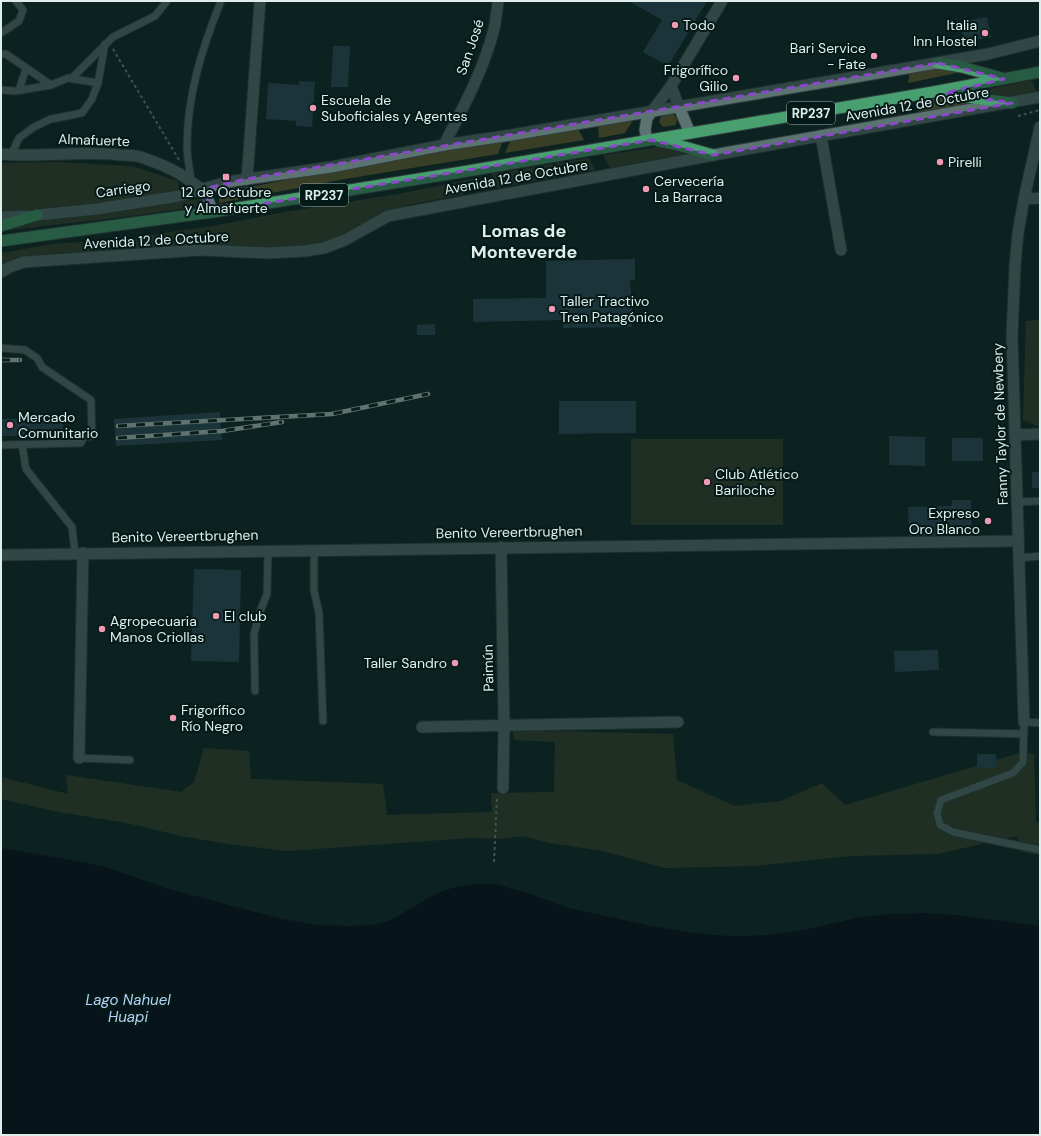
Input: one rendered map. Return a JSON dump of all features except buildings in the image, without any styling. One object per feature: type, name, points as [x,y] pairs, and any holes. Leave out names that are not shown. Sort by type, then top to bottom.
[{"type":"main road","points":[[938,62],[1004,79]]},
{"type":"main road","name":"Avenida 12 de Octubre","points":[[1,241],[212,212],[449,175],[1040,72]]},
{"type":"main road","points":[[932,92],[1012,103]]},
{"type":"main road","points":[[649,140],[678,145],[713,155]]},
{"type":"main road","points":[[1,226],[37,215]]},
{"type":"street","points":[[260,1],[247,178],[331,167],[444,145],[651,112],[988,54],[1040,41]]},
{"type":"street","name":"San José","points":[[444,145],[459,116],[485,57],[495,27],[498,1]]},
{"type":"street","points":[[649,140],[645,130],[647,118],[671,86],[722,1]]},
{"type":"street","points":[[671,86],[678,107],[690,133]]},
{"type":"street","name":"Avenida 12 de Octubre","points":[[1,272],[10,266],[24,262],[200,250],[269,253],[305,251],[324,248],[345,240],[388,216],[608,176],[713,155],[1040,97]]},
{"type":"street","name":"Fanny Taylor de Newbery","points":[[1024,722],[1012,336],[1018,233],[1040,127]]},
{"type":"street","points":[[821,136],[841,250]]},
{"type":"street","name":"Almafuerte","points":[[6,154],[36,155],[83,152],[110,153],[139,157],[162,165],[192,184],[203,189]]},
{"type":"street","name":"Carriego","points":[[1,217],[97,209],[179,196],[227,182],[247,178]]},
{"type":"street","points":[[203,189],[212,212]]},
{"type":"street","points":[[1024,199],[1040,198]]},
{"type":"street","points":[[1015,435],[1040,434]]},
{"type":"street","name":"Benito Vereertbrughen","points":[[1,554],[1018,541]]},
{"type":"street","name":"Paimún","points":[[500,791],[504,725],[501,547]]},
{"type":"street","points":[[78,758],[79,553]]},
{"type":"street","points":[[422,727],[678,722]]},
{"type":"lane","points":[[1,33],[19,21],[23,10],[16,1]]},
{"type":"lane","points":[[72,78],[113,37],[155,16],[167,1]]},
{"type":"lane","points":[[192,184],[187,148],[190,108],[199,61],[221,1]]},
{"type":"lane","points":[[6,154],[19,138],[34,127],[51,119],[82,113],[92,99],[98,82],[107,43]]},
{"type":"lane","points":[[1,54],[6,54],[51,85]]},
{"type":"lane","points":[[19,90],[26,69]]},
{"type":"lane","points":[[1,90],[19,90],[51,85],[68,78],[98,82]]},
{"type":"lane","points":[[1,348],[26,350],[37,358],[42,367],[91,400],[92,436],[84,437],[80,443],[1,445]]},
{"type":"lane","points":[[22,445],[26,469],[72,527],[79,553]]},
{"type":"lane","points":[[1017,502],[1040,501]]},
{"type":"lane","points":[[255,691],[254,634],[267,594],[268,550]]},
{"type":"lane","points":[[314,550],[314,591],[319,613],[323,721]]},
{"type":"lane","points":[[1019,558],[1040,556]]},
{"type":"lane","points":[[1040,723],[1024,722],[1023,762],[1013,773],[941,800],[937,813],[940,825],[953,832],[1040,850]]},
{"type":"lane","points":[[933,732],[1024,734]]},
{"type":"lane","points":[[78,758],[130,760]]},
{"type":"path","points":[[107,43],[180,164]]},
{"type":"path","points":[[1018,116],[1040,110]]},
{"type":"path","points":[[494,862],[500,791]]},
{"type":"highlighted area","points":[[938,63],[1004,79],[945,93],[1012,103],[713,155],[651,140],[213,212],[203,189],[247,179]]},
{"type":"green space","points":[[935,67],[962,72],[908,83],[910,71]]},
{"type":"green space","points":[[1032,80],[1036,92],[1007,97],[980,91]]},
{"type":"green space","points":[[949,96],[986,102],[918,114],[921,101]]},
{"type":"green space","points":[[672,112],[677,119],[676,125],[663,127],[659,122],[662,114]]},
{"type":"green space","points":[[633,120],[625,133],[599,138],[598,125]]},
{"type":"green space","points":[[578,129],[584,140],[505,153],[511,139]]},
{"type":"green space","points":[[503,141],[498,154],[345,179],[219,203],[219,197],[229,189],[255,186],[420,154]]},
{"type":"green space","points":[[660,147],[692,153],[610,168],[603,155]]},
{"type":"green space","points":[[589,158],[595,170],[495,188],[492,174]]},
{"type":"green space","points":[[57,162],[132,166],[178,181],[179,192],[31,212],[1,212],[1,163]]},
{"type":"green space","points":[[477,178],[465,194],[408,205],[390,211],[329,241],[311,247],[278,250],[162,248],[60,253],[15,258],[1,266],[1,253],[52,244],[141,238],[285,212],[398,194]]},
{"type":"green space","points":[[200,199],[202,206],[1,231],[40,218]]},
{"type":"green space","points":[[1040,320],[1040,426],[1037,426],[1023,420],[1026,321]]},
{"type":"green space","name":"Club Atlético Bariloche","points":[[631,439],[783,439],[783,525],[631,525]]},
{"type":"green space","points":[[513,730],[673,734],[677,780],[735,806],[781,801],[822,783],[845,805],[1020,753],[1034,754],[1036,822],[1040,823],[1040,855],[1022,852],[1017,836],[937,854],[850,856],[754,866],[665,868],[603,851],[550,843],[523,836],[500,839],[469,838],[287,851],[181,836],[127,823],[58,812],[1,799],[1,777],[68,794],[66,775],[181,792],[194,782],[204,748],[249,751],[251,779],[383,784],[387,815],[492,812],[491,793],[554,792],[555,742],[514,740]]},
{"type":"water","name":"Lago Nahuel Huapi","points":[[1,848],[106,867],[166,888],[278,918],[317,925],[372,925],[389,921],[437,893],[455,887],[474,884],[494,884],[522,891],[569,908],[652,926],[693,933],[730,936],[769,935],[803,930],[860,917],[891,914],[924,913],[958,915],[1040,926],[1040,1135],[1,1135]]},
{"type":"railway","points":[[1,360],[20,360]]},
{"type":"railway","points":[[118,426],[332,414],[428,394]]},
{"type":"railway","points":[[118,438],[222,431],[282,422]]},
{"type":"place","name":"Todo","points":[[675,25]]},
{"type":"place","name":"Italia Inn Hostel","points":[[985,33]]},
{"type":"place","name":"Bari Service - Fate","points":[[874,56]]},
{"type":"place","name":"Frigorífico Gilio","points":[[736,78]]},
{"type":"place","name":"Escuela de Suboficiales y Agentes","points":[[313,108]]},
{"type":"place","name":"Pirelli","points":[[940,162]]},
{"type":"place","name":"12 de Octubre y Almafuerte","points":[[226,177]]},
{"type":"place","name":"Cervecería La Barraca","points":[[646,189]]},
{"type":"place","name":"Taller Tractivo Tren Patagónico","points":[[552,309]]},
{"type":"place","name":"Mercado Comunitario","points":[[10,425]]},
{"type":"place","name":"Club Atlético Bariloche","points":[[707,482]]},
{"type":"place","name":"Expreso Oro Blanco","points":[[988,521]]},
{"type":"place","name":"El club","points":[[216,616]]},
{"type":"place","name":"Agropecuaria Manos Criollas","points":[[102,629]]},
{"type":"place","name":"Taller Sandro","points":[[455,663]]},
{"type":"place","name":"Frigorífico Río Negro","points":[[173,718]]},
{"type":"district","name":"Lomas de Monteverde","points":[[524,241]]}]
